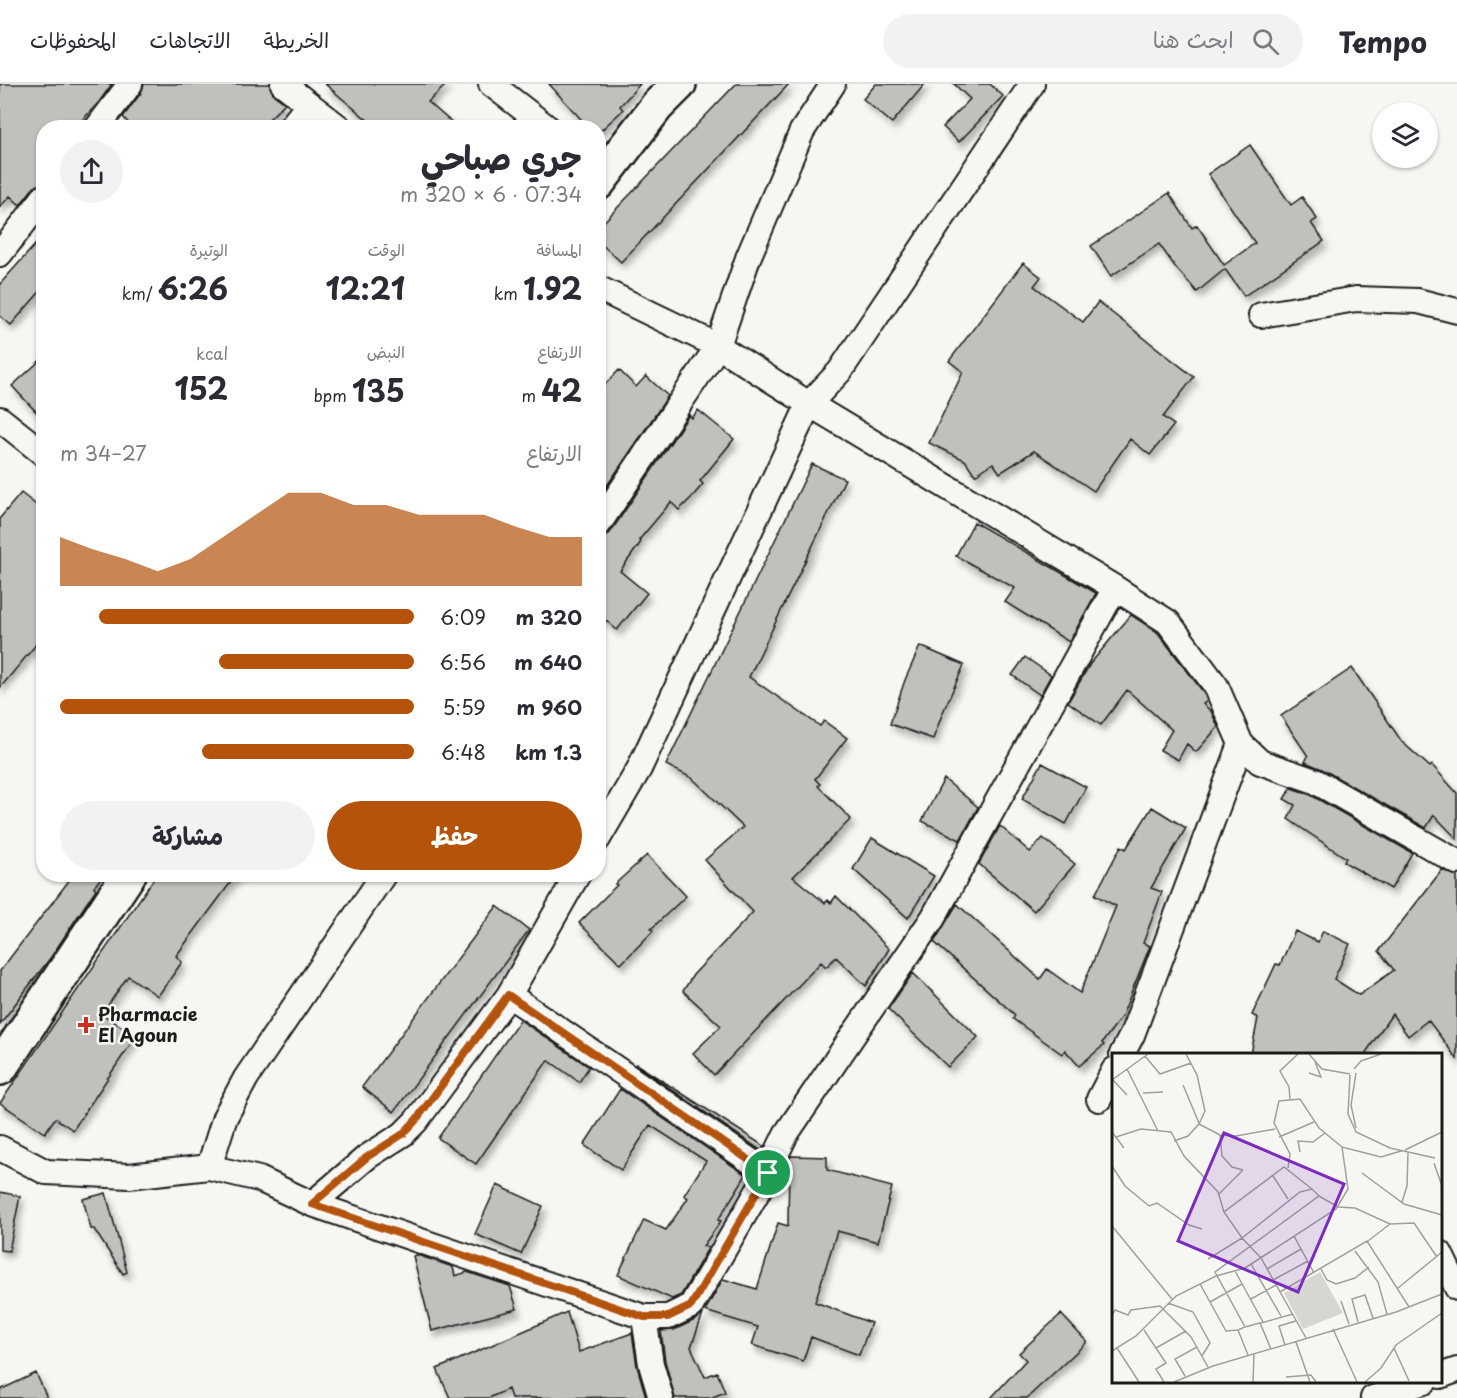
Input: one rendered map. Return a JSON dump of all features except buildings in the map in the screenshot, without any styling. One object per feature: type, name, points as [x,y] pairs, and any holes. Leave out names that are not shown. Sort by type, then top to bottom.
[{"type":"street","points":[[103,120],[130,84]]},
{"type":"street","points":[[283,84],[330,120]]},
{"type":"street","points":[[491,84],[538,120]]},
{"type":"street","points":[[606,168],[657,106],[679,84]]},
{"type":"street","points":[[606,513],[718,346],[748,258],[802,131],[833,84]]},
{"type":"street","points":[[606,826],[639,770],[809,404],[840,371],[1032,84]]},
{"type":"street","points":[[296,120],[309,104]]},
{"type":"street","points":[[0,254],[36,207]]},
{"type":"street","points":[[606,292],[718,346],[809,404],[1168,622],[1216,686],[1241,744],[1260,762],[1315,781],[1457,862]]},
{"type":"street","points":[[1261,315],[1356,299],[1418,301],[1457,311]]},
{"type":"street","points":[[0,419],[36,445]]},
{"type":"street","points":[[0,1148],[46,1172],[129,1176],[209,1167],[259,1179],[312,1204],[644,1317],[668,1317],[691,1306],[768,1173],[786,1134],[933,918],[1115,588]]},
{"type":"street","points":[[1123,1053],[1132,1035],[1241,744]]},
{"type":"street","points":[[0,1068],[124,882]]},
{"type":"street","points":[[209,1167],[225,1117],[246,1078],[379,882]]},
{"type":"street","points":[[312,1204],[367,1157],[403,1134],[416,1120],[508,995],[573,882]]},
{"type":"street","points":[[508,995],[768,1173]]},
{"type":"street","points":[[1112,1072],[1099,1099],[1112,1096]]},
{"type":"street","points":[[1442,1257],[1457,1287]]},
{"type":"street","points":[[644,1317],[651,1364],[661,1398]]},
{"type":"street","points":[[1442,1375],[1457,1370]]},
{"type":"street","points":[[1373,1398],[1421,1383]]},
{"type":"place","name":"Pharmacie El Agoun","points":[[86,1025]]},
{"type":"route","points":[[508,995],[768,1173],[691,1306],[668,1317],[644,1317],[312,1204],[367,1157],[403,1134],[416,1120],[508,995]]}]
